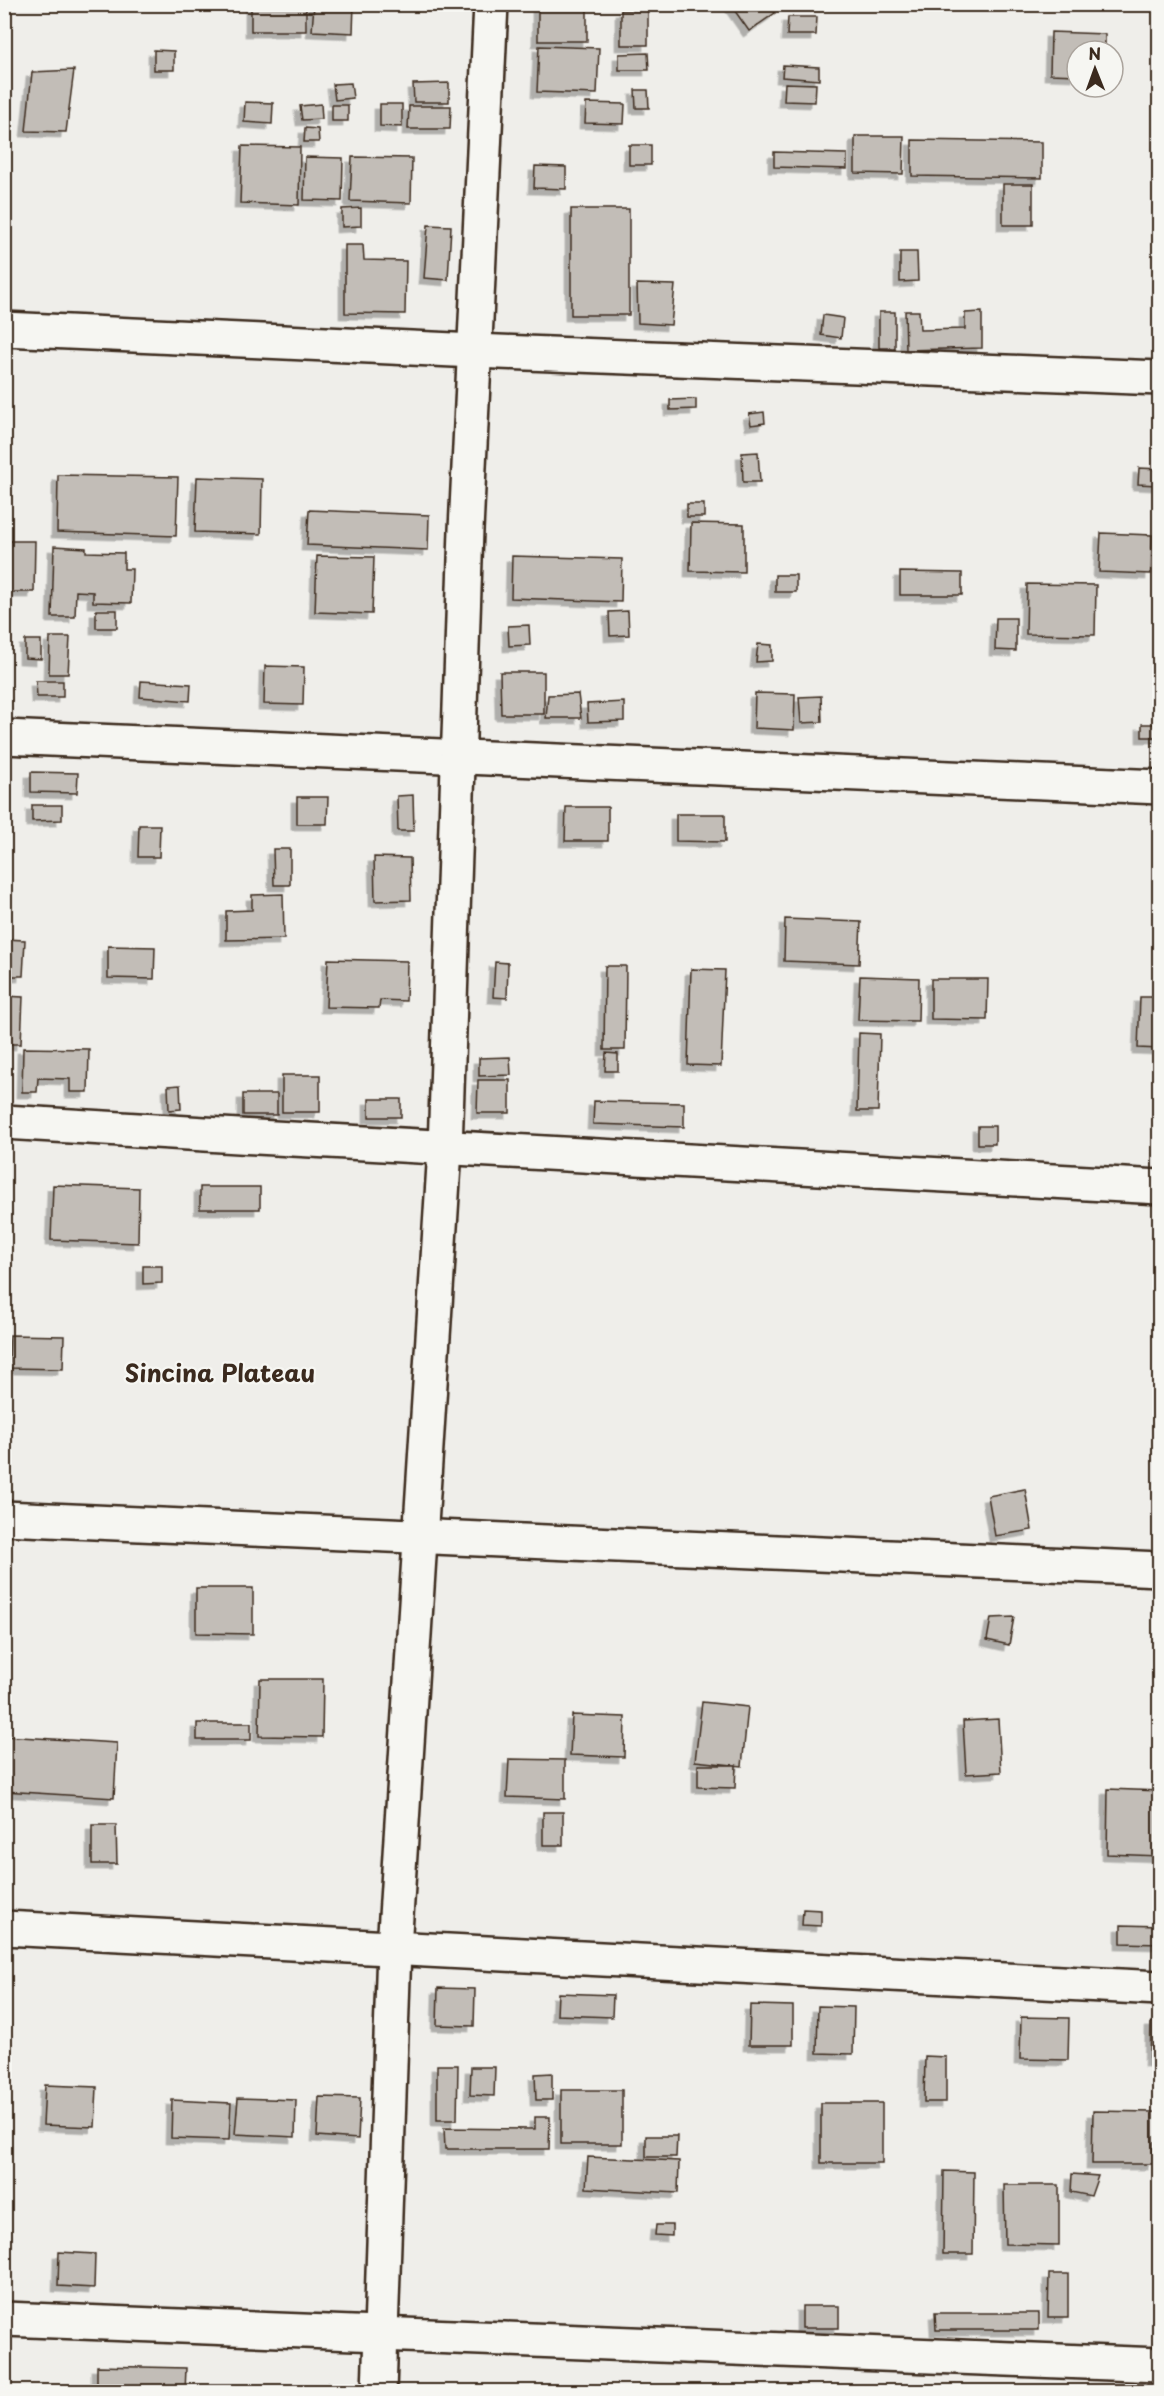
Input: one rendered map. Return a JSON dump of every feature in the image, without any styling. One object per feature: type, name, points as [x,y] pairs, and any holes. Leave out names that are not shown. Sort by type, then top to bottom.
[{"type":"street","points":[[378,2391],[394,1948],[445,1149],[458,757],[491,4]]},
{"type":"street","points":[[4,329],[475,351],[1160,378]]},
{"type":"street","points":[[4,737],[1160,787]]},
{"type":"street","points":[[4,1122],[445,1149],[649,1157],[1160,1187]]},
{"type":"street","points":[[4,1518],[1160,1569]]},
{"type":"street","points":[[4,1928],[1160,1988]]},
{"type":"street","points":[[4,2319],[1160,2365]]},
{"type":"building","points":[[251,4],[306,4],[306,31],[251,31]]},
{"type":"building","points":[[314,4],[354,4],[353,33],[312,31]]},
{"type":"building","points":[[730,4],[769,4],[775,13],[749,31]]},
{"type":"building","points":[[538,6],[587,7],[587,41],[538,41]]},
{"type":"building","points":[[621,10],[648,10],[648,45],[621,45]]},
{"type":"building","points":[[788,17],[817,17],[816,35],[787,35]]},
{"type":"building","points":[[1051,32],[1105,34],[1105,39],[1065,39],[1065,75],[1050,74]]},
{"type":"building","points":[[539,46],[599,48],[597,94],[537,92]]},
{"type":"building","points":[[154,50],[174,51],[174,70],[154,70]]},
{"type":"building","points":[[648,53],[649,70],[619,70],[619,54]]},
{"type":"building","points":[[783,65],[819,67],[819,80],[782,77]]},
{"type":"building","points":[[74,70],[66,132],[26,131],[32,72]]},
{"type":"building","points":[[351,83],[353,98],[335,100],[333,84]]},
{"type":"building","points":[[449,83],[449,102],[414,102],[413,84]]},
{"type":"building","points":[[785,83],[816,84],[815,102],[784,101]]},
{"type":"building","points":[[635,90],[648,90],[649,108],[636,108]]},
{"type":"building","points":[[245,102],[273,103],[272,124],[244,122]]},
{"type":"building","points":[[586,103],[625,104],[624,124],[585,123]]},
{"type":"building","points":[[321,104],[322,119],[302,120],[300,106]]},
{"type":"building","points":[[380,104],[402,104],[402,127],[380,126]]},
{"type":"building","points":[[332,105],[348,105],[348,121],[332,121]]},
{"type":"building","points":[[409,106],[451,106],[450,129],[408,129]]},
{"type":"building","points":[[305,128],[318,129],[319,142],[304,142]]},
{"type":"building","points":[[855,136],[904,136],[903,174],[855,173]]},
{"type":"building","points":[[912,140],[1042,142],[1042,178],[912,176]]},
{"type":"building","points":[[629,145],[651,145],[651,165],[629,165]]},
{"type":"building","points":[[242,146],[300,147],[299,205],[240,203]]},
{"type":"building","points":[[774,152],[847,154],[847,169],[774,167]]},
{"type":"building","points":[[305,157],[343,158],[342,201],[304,200]]},
{"type":"building","points":[[352,157],[412,158],[411,203],[350,201]]},
{"type":"building","points":[[535,166],[566,167],[566,189],[534,188]]},
{"type":"building","points":[[1003,184],[1033,184],[1033,225],[1003,225]]},
{"type":"building","points":[[361,208],[361,226],[342,227],[342,209]]},
{"type":"building","points":[[571,209],[629,209],[629,315],[571,315]]},
{"type":"building","points":[[428,225],[451,226],[448,280],[424,278]]},
{"type":"building","points":[[345,245],[363,245],[364,260],[406,261],[405,314],[345,313]]},
{"type":"building","points":[[900,252],[917,252],[918,281],[900,282]]},
{"type":"building","points":[[637,284],[675,285],[671,325],[638,323]]},
{"type":"building","points":[[905,311],[919,311],[920,330],[965,329],[965,313],[982,312],[982,348],[906,350]]},
{"type":"building","points":[[879,312],[895,312],[895,348],[879,348]]},
{"type":"building","points":[[823,315],[843,318],[841,338],[821,335]]},
{"type":"building","points":[[696,399],[696,409],[670,410],[670,400]]},
{"type":"building","points":[[764,412],[765,423],[751,425],[749,414]]},
{"type":"building","points":[[758,452],[760,482],[743,482],[742,453]]},
{"type":"building","points":[[1139,468],[1160,469],[1157,485],[1138,484]]},
{"type":"building","points":[[58,475],[178,477],[176,536],[57,532]]},
{"type":"building","points":[[197,477],[262,479],[261,534],[195,532]]},
{"type":"building","points":[[687,504],[704,504],[704,517],[687,517]]},
{"type":"building","points":[[309,510],[429,515],[428,550],[307,545]]},
{"type":"building","points":[[691,523],[744,524],[744,572],[690,571]]},
{"type":"building","points":[[1101,533],[1152,535],[1151,574],[1099,572]]},
{"type":"building","points":[[4,541],[35,541],[34,592],[4,592]]},
{"type":"building","points":[[54,546],[86,548],[86,552],[124,553],[124,569],[132,569],[131,603],[93,602],[93,592],[76,591],[75,617],[52,617]]},
{"type":"building","points":[[317,556],[374,557],[372,614],[315,612]]},
{"type":"building","points":[[512,556],[622,559],[621,602],[511,598]]},
{"type":"building","points":[[900,572],[962,573],[962,595],[900,595]]},
{"type":"building","points":[[775,575],[796,575],[796,592],[775,592]]},
{"type":"building","points":[[1027,584],[1096,585],[1095,635],[1026,634]]},
{"type":"building","points":[[96,610],[117,610],[117,628],[96,628]]},
{"type":"building","points":[[628,611],[629,635],[610,636],[609,612]]},
{"type":"building","points":[[996,618],[1016,618],[1016,651],[995,650]]},
{"type":"building","points":[[529,625],[530,645],[509,646],[508,626]]},
{"type":"building","points":[[50,637],[70,637],[68,674],[49,674]]},
{"type":"building","points":[[25,640],[41,640],[41,659],[25,658]]},
{"type":"building","points":[[758,644],[772,645],[772,661],[756,662]]},
{"type":"building","points":[[265,666],[304,667],[303,705],[264,704]]},
{"type":"building","points":[[500,672],[544,672],[544,714],[501,714]]},
{"type":"building","points":[[36,681],[63,681],[63,697],[37,697]]},
{"type":"building","points":[[141,681],[191,684],[190,701],[140,697]]},
{"type":"building","points":[[755,693],[795,694],[794,730],[754,728]]},
{"type":"building","points":[[578,694],[581,718],[546,718],[548,695]]},
{"type":"building","points":[[821,696],[822,722],[801,723],[799,697]]},
{"type":"building","points":[[624,702],[624,721],[588,722],[587,704]]},
{"type":"building","points":[[1142,724],[1160,724],[1160,737],[1142,737]]},
{"type":"building","points":[[31,772],[78,773],[77,793],[31,792]]},
{"type":"building","points":[[413,795],[414,831],[398,831],[397,796]]},
{"type":"building","points":[[297,797],[328,797],[327,824],[297,824]]},
{"type":"building","points":[[32,805],[62,805],[62,820],[32,821]]},
{"type":"building","points":[[566,807],[608,807],[608,841],[565,841]]},
{"type":"building","points":[[676,814],[725,814],[725,842],[676,841]]},
{"type":"building","points":[[139,825],[160,825],[159,857],[138,857]]},
{"type":"building","points":[[273,849],[290,849],[290,885],[274,885]]},
{"type":"building","points":[[374,857],[410,858],[411,900],[375,901]]},
{"type":"building","points":[[283,894],[284,939],[226,940],[226,911],[252,910],[252,895]]},
{"type":"building","points":[[785,919],[861,922],[859,964],[784,961]]},
{"type":"building","points":[[4,939],[25,940],[23,976],[4,976]]},
{"type":"building","points":[[108,946],[155,947],[154,979],[108,978]]},
{"type":"building","points":[[328,959],[407,961],[406,1001],[380,1000],[379,1008],[326,1007]]},
{"type":"building","points":[[495,962],[508,963],[507,998],[493,997]]},
{"type":"building","points":[[605,966],[626,966],[625,1050],[604,1050]]},
{"type":"building","points":[[691,969],[725,970],[721,1066],[688,1065]]},
{"type":"building","points":[[860,976],[919,978],[918,1021],[858,1020]]},
{"type":"building","points":[[931,979],[988,979],[987,1020],[931,1019]]},
{"type":"building","points":[[4,996],[23,997],[21,1044],[4,1044]]},
{"type":"building","points":[[1140,997],[1160,997],[1160,1049],[1138,1048]]},
{"type":"building","points":[[859,1033],[880,1034],[878,1111],[857,1111]]},
{"type":"building","points":[[23,1048],[89,1049],[88,1092],[70,1092],[70,1079],[38,1078],[37,1092],[22,1092]]},
{"type":"building","points":[[606,1053],[618,1054],[618,1071],[605,1071]]},
{"type":"building","points":[[510,1057],[511,1075],[479,1076],[479,1058]]},
{"type":"building","points":[[282,1075],[320,1075],[320,1112],[282,1112]]},
{"type":"building","points":[[478,1080],[510,1080],[510,1113],[477,1113]]},
{"type":"building","points":[[180,1085],[181,1109],[169,1110],[168,1086]]},
{"type":"building","points":[[243,1094],[277,1094],[277,1115],[243,1115]]},
{"type":"building","points":[[369,1099],[401,1099],[401,1117],[369,1117]]},
{"type":"building","points":[[594,1101],[684,1103],[684,1127],[593,1124]]},
{"type":"building","points":[[978,1126],[995,1126],[995,1144],[978,1144]]},
{"type":"building","points":[[53,1185],[139,1188],[138,1243],[51,1240]]},
{"type":"building","points":[[200,1187],[260,1187],[260,1209],[200,1209]]},
{"type":"building","points":[[143,1266],[162,1266],[162,1283],[143,1284]]},
{"type":"building","points":[[10,1335],[64,1336],[63,1369],[9,1368]]},
{"type":"building","points":[[1025,1489],[1032,1530],[995,1536],[988,1496]]},
{"type":"building","points":[[196,1588],[253,1588],[253,1634],[196,1633]]},
{"type":"building","points":[[1014,1617],[1009,1645],[987,1640],[991,1618]]},
{"type":"building","points":[[260,1679],[323,1679],[322,1737],[259,1736]]},
{"type":"building","points":[[702,1702],[748,1707],[742,1766],[695,1761]]},
{"type":"building","points":[[572,1715],[625,1717],[624,1757],[570,1755]]},
{"type":"building","points":[[998,1719],[1001,1772],[966,1774],[963,1721]]},
{"type":"building","points":[[197,1723],[251,1723],[251,1740],[197,1740]]},
{"type":"building","points":[[4,1736],[117,1743],[114,1798],[4,1791]]},
{"type":"building","points":[[509,1759],[565,1760],[565,1799],[507,1797]]},
{"type":"building","points":[[698,1765],[736,1765],[735,1788],[698,1787]]},
{"type":"building","points":[[1108,1789],[1160,1791],[1160,1856],[1107,1854]]},
{"type":"building","points":[[543,1812],[563,1812],[563,1845],[543,1845]]},
{"type":"building","points":[[92,1825],[116,1825],[117,1864],[92,1864]]},
{"type":"building","points":[[803,1909],[821,1910],[821,1926],[802,1925]]},
{"type":"building","points":[[1121,1925],[1160,1926],[1160,1944],[1121,1943]]},
{"type":"building","points":[[438,1988],[475,1989],[474,2026],[437,2025]]},
{"type":"building","points":[[558,1993],[613,1995],[612,2017],[557,2015]]},
{"type":"building","points":[[750,2005],[793,2006],[793,2045],[749,2045]]},
{"type":"building","points":[[818,2006],[854,2007],[853,2054],[817,2053]]},
{"type":"building","points":[[1021,2017],[1069,2018],[1068,2060],[1020,2059]]},
{"type":"building","points":[[1151,2022],[1160,2022],[1160,2061],[1150,2061]]},
{"type":"building","points":[[925,2056],[946,2057],[946,2102],[924,2102]]},
{"type":"building","points":[[437,2065],[458,2065],[457,2120],[437,2120]]},
{"type":"building","points":[[471,2067],[495,2067],[494,2096],[470,2095]]},
{"type":"building","points":[[552,2073],[552,2100],[536,2100],[535,2074]]},
{"type":"building","points":[[45,2085],[97,2087],[95,2127],[43,2125]]},
{"type":"building","points":[[561,2090],[622,2090],[622,2144],[561,2144]]},
{"type":"building","points":[[319,2097],[360,2098],[358,2139],[317,2136]]},
{"type":"building","points":[[238,2098],[296,2100],[295,2137],[235,2134]]},
{"type":"building","points":[[172,2100],[231,2103],[229,2140],[171,2138]]},
{"type":"building","points":[[821,2103],[882,2103],[882,2163],[821,2163]]},
{"type":"building","points":[[1093,2111],[1153,2112],[1153,2164],[1092,2164]]},
{"type":"building","points":[[535,2117],[550,2117],[549,2149],[445,2149],[444,2128],[535,2129]]},
{"type":"building","points":[[646,2136],[677,2136],[676,2157],[646,2157]]},
{"type":"building","points":[[588,2157],[679,2161],[678,2193],[586,2188]]},
{"type":"building","points":[[944,2171],[974,2172],[973,2254],[943,2254]]},
{"type":"building","points":[[1072,2174],[1098,2176],[1091,2196],[1071,2192]]},
{"type":"building","points":[[1004,2185],[1059,2185],[1059,2245],[1005,2244]]},
{"type":"building","points":[[656,2225],[672,2225],[672,2236],[655,2235]]},
{"type":"building","points":[[59,2252],[95,2254],[94,2288],[58,2286]]},
{"type":"building","points":[[1049,2274],[1068,2274],[1068,2317],[1048,2317]]},
{"type":"building","points":[[802,2306],[839,2306],[839,2328],[802,2328]]},
{"type":"building","points":[[935,2313],[1039,2313],[1039,2330],[936,2330]]},
{"type":"building","points":[[97,2366],[186,2368],[185,2392],[97,2392]]},
{"type":"building","points":[[328,2383],[342,2383],[341,2392],[328,2392]]},
{"type":"district","name":"Sincina Plateau","points":[[220,1372]]}]
